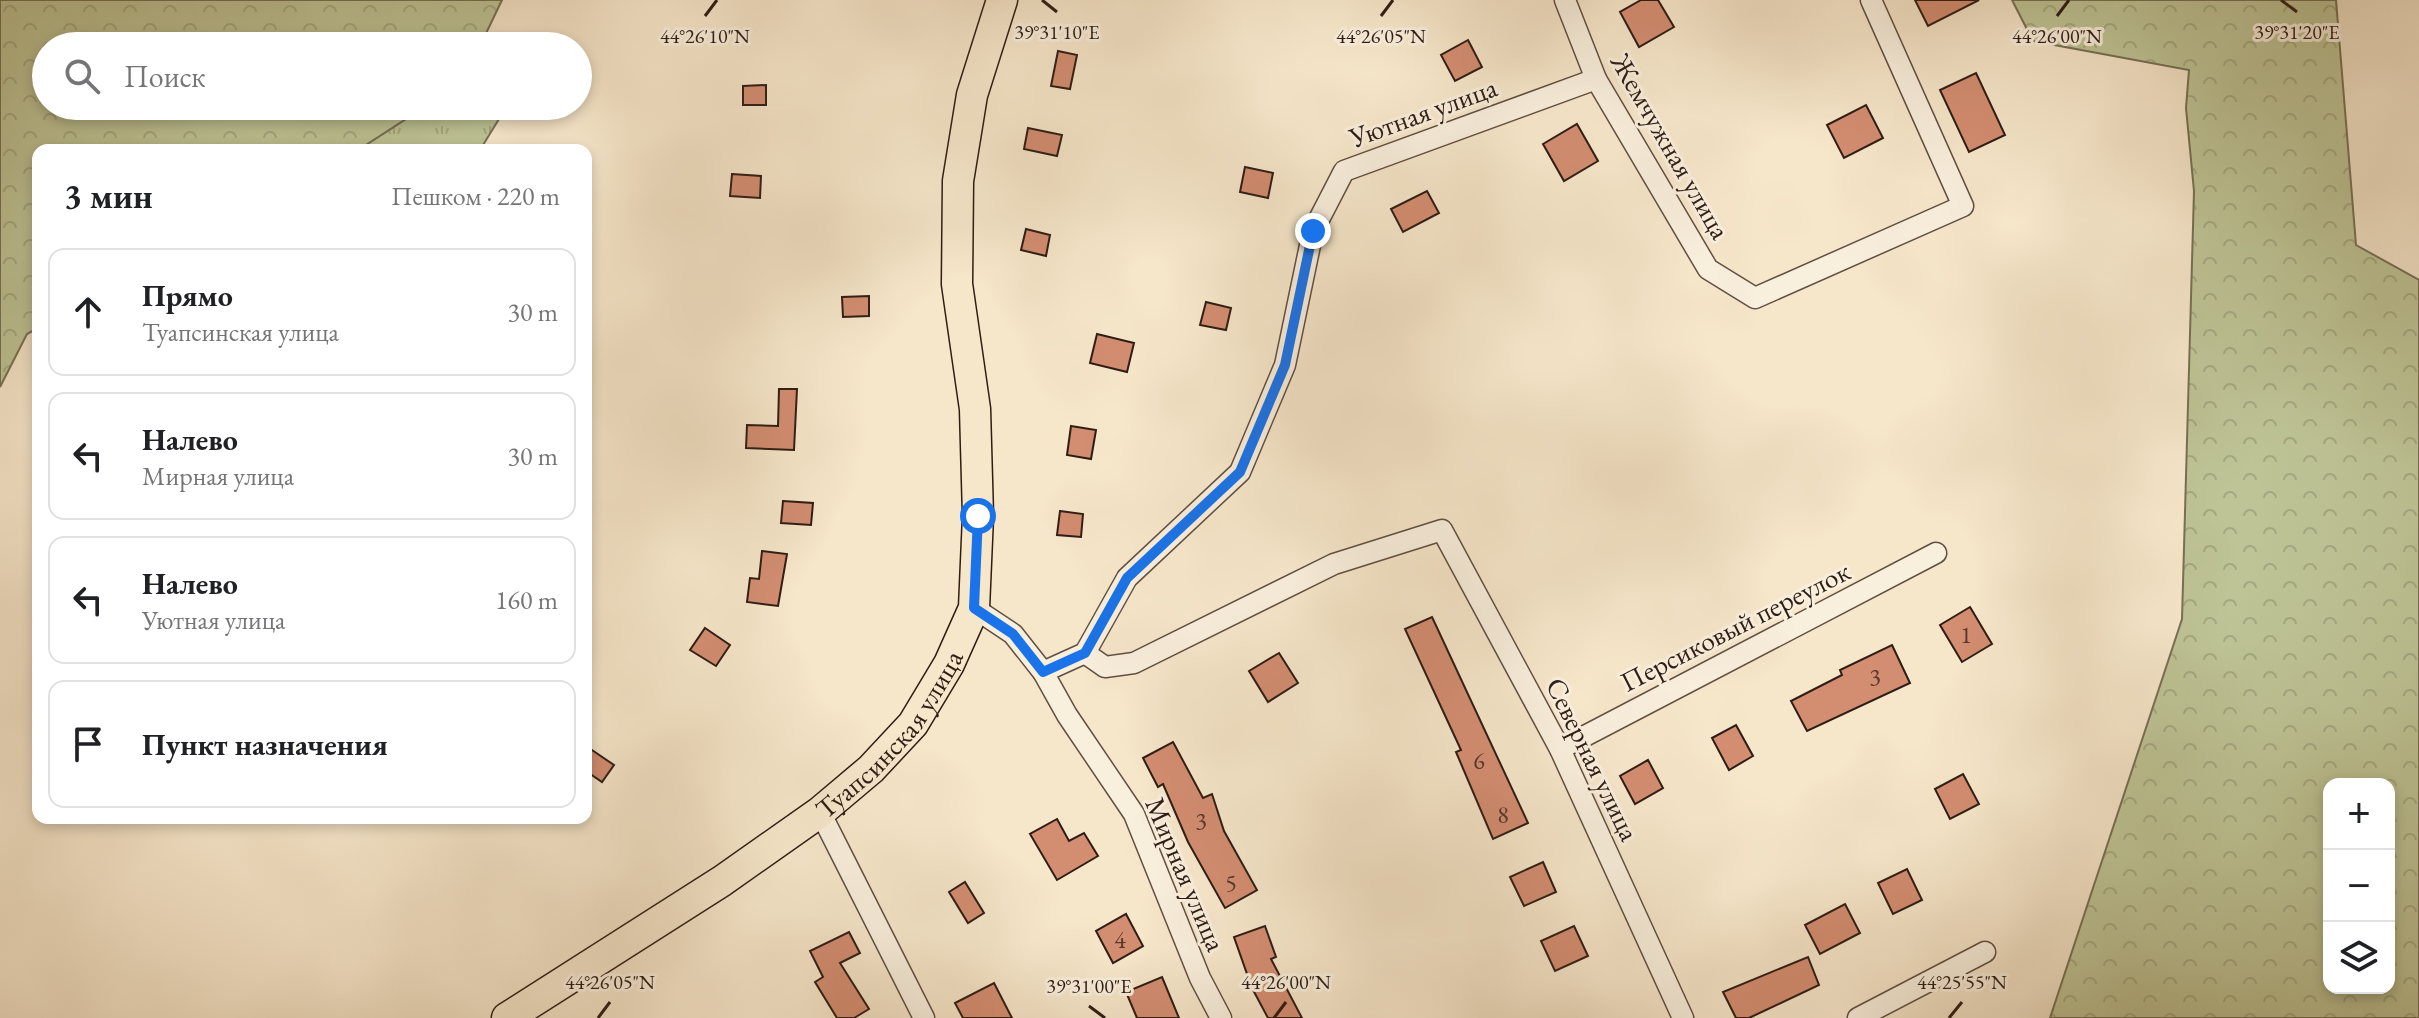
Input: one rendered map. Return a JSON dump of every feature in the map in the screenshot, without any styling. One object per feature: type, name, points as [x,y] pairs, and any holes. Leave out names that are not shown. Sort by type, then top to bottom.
[{"type":"main road","name":"Туапсинская улица","points":[[507,1018],[722,881],[820,812],[871,769],[913,724],[949,664],[974,608],[978,516],[975,409],[957,284],[958,181],[972,95],[1002,0]]},
{"type":"street","name":"Жемчужная улица","points":[[1565,0],[1596,79],[1708,269],[1755,298],[1963,206],[1871,0]]},
{"type":"street","name":"Уютная улица","points":[[1085,653],[1127,578],[1240,472],[1285,365],[1313,231],[1344,171],[1596,79]]},
{"type":"street","name":"Северная улица","points":[[1085,653],[1105,667],[1134,663],[1334,564],[1442,530],[1560,749],[1683,1018]]},
{"type":"street","name":"Персиковый переулок","points":[[1560,749],[1936,553]]},
{"type":"street","name":"Мирная улица","points":[[974,608],[1013,634],[1043,672],[1067,715],[1134,814],[1200,978],[1221,1018]]},
{"type":"street","points":[[1043,672],[1085,653]]},
{"type":"street","points":[[820,812],[924,1018]]},
{"type":"street","points":[[1858,1018],[1985,952]]},
{"type":"green space","points":[[0,0],[502,0],[487,32],[32,32],[32,120],[404,120],[367,144],[32,144],[32,331],[27,334],[0,387]]},
{"type":"green space","points":[[2012,0],[2336,0],[2356,245],[2419,280],[2419,1018],[2050,1018],[2182,619],[2194,191],[2186,108],[2189,70],[2033,41]]},
{"type":"green space","points":[[404,120],[498,120],[484,144],[367,144]]},
{"type":"building","points":[[1641,0],[1658,0],[1674,27],[1639,47],[1620,12]]},
{"type":"building","points":[[1915,0],[1979,0],[1928,26]]},
{"type":"building","points":[[1468,40],[1482,67],[1455,81],[1441,55]]},
{"type":"building","points":[[1058,51],[1077,55],[1070,89],[1051,86]]},
{"type":"building","points":[[1976,73],[2005,135],[1969,152],[1940,90]]},
{"type":"building","points":[[766,85],[766,105],[743,105],[743,86]]},
{"type":"building","points":[[1866,105],[1883,138],[1844,158],[1827,125]]},
{"type":"building","points":[[1577,124],[1598,161],[1564,181],[1543,144]]},
{"type":"building","points":[[1028,128],[1062,135],[1057,156],[1024,149]]},
{"type":"building","points":[[1245,167],[1273,173],[1268,198],[1240,192]]},
{"type":"building","points":[[732,174],[761,176],[760,198],[730,196]]},
{"type":"building","points":[[1427,191],[1439,213],[1403,232],[1391,209]]},
{"type":"building","points":[[1026,229],[1050,235],[1046,256],[1021,250]]},
{"type":"building","points":[[869,296],[869,316],[843,317],[842,297]]},
{"type":"building","points":[[1206,302],[1231,308],[1226,330],[1200,325]]},
{"type":"building","points":[[1097,334],[1134,343],[1127,372],[1090,363]]},
{"type":"building","points":[[779,389],[797,389],[794,450],[746,448],[747,425],[778,426]]},
{"type":"building","points":[[1071,426],[1096,430],[1091,459],[1067,455]]},
{"type":"building","points":[[783,501],[813,503],[811,525],[781,523]]},
{"type":"building","points":[[1060,511],[1083,514],[1081,537],[1057,535]]},
{"type":"building","points":[[762,551],[787,554],[778,606],[747,602],[750,578],[759,579]]},
{"type":"building","points":[[1970,607],[1992,644],[1962,662],[1940,625]]},
{"type":"building","points":[[1432,617],[1528,823],[1493,839],[1456,752],[1461,750],[1405,629]]},
{"type":"building","points":[[705,628],[730,645],[716,666],[690,650]]},
{"type":"building","points":[[1892,645],[1910,683],[1807,731],[1791,701],[1842,675],[1840,670]]},
{"type":"building","points":[[1279,653],[1298,683],[1268,702],[1249,671]]},
{"type":"building","points":[[1736,725],[1753,756],[1729,770],[1712,738]]},
{"type":"building","points":[[1173,742],[1203,798],[1212,794],[1224,831],[1257,890],[1225,908],[1188,842],[1163,784],[1158,787],[1143,758]]},
{"type":"building","points":[[592,750],[614,765],[602,782],[592,775]]},
{"type":"building","points":[[1648,760],[1663,788],[1635,804],[1620,776]]},
{"type":"building","points":[[1963,774],[1979,804],[1950,819],[1935,789]]},
{"type":"building","points":[[1057,819],[1069,841],[1084,833],[1098,856],[1057,880],[1030,834]]},
{"type":"building","points":[[1543,862],[1556,892],[1524,906],[1510,877]]},
{"type":"building","points":[[1907,869],[1922,900],[1893,914],[1878,883]]},
{"type":"building","points":[[965,882],[984,913],[968,923],[949,892]]},
{"type":"building","points":[[1845,904],[1860,933],[1820,954],[1805,925]]},
{"type":"building","points":[[1126,914],[1143,946],[1113,963],[1096,931]]},
{"type":"building","points":[[1265,926],[1276,957],[1271,959],[1302,1018],[1268,1018],[1252,988],[1234,937]]},
{"type":"building","points":[[1574,926],[1588,956],[1555,971],[1541,941]]},
{"type":"building","points":[[849,932],[860,953],[840,963],[869,1009],[854,1018],[837,1018],[815,982],[823,977],[810,951]]},
{"type":"building","points":[[1808,957],[1819,985],[1749,1018],[1736,1018],[1723,992]]},
{"type":"building","points":[[1162,977],[1179,1018],[1137,1018],[1126,992]]},
{"type":"building","points":[[994,983],[1012,1018],[963,1018],[955,1003]]},
{"type":"route","points":[[978,516],[974,608],[1013,634],[1043,672],[1085,653],[1127,578],[1240,472],[1285,365],[1313,231]]}]
